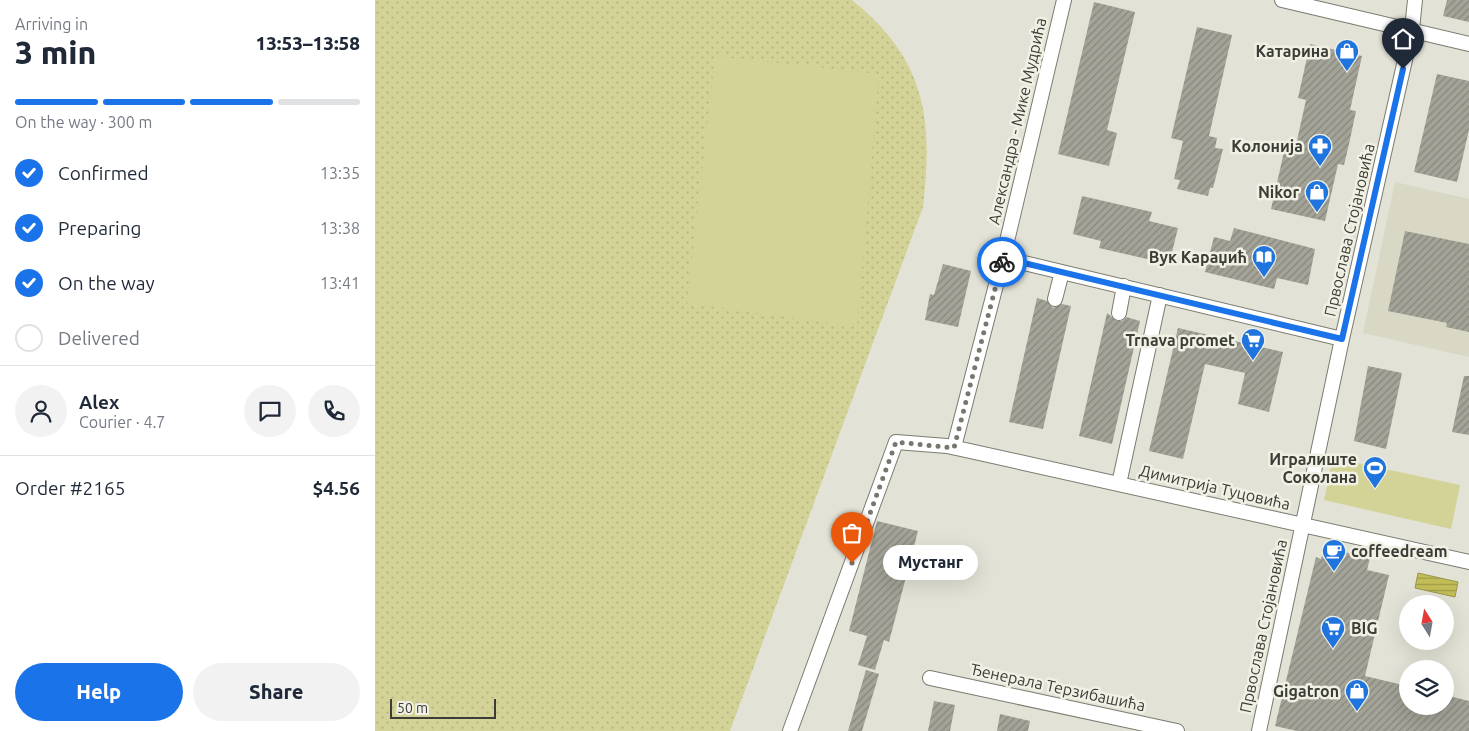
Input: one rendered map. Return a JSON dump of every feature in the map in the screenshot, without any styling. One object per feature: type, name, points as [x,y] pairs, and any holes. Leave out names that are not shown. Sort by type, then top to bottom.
[{"type":"street","name":"Александра - Мике Мудрића","points":[[954,448],[1003,258],[1064,0]]},
{"type":"street","points":[[1282,0],[1413,29],[1469,44]]},
{"type":"street","name":"Првослава Стојановића","points":[[1259,731],[1342,339],[1413,29],[1415,0]]},
{"type":"street","points":[[1003,258],[1342,339]]},
{"type":"street","points":[[1055,299],[1062,272]]},
{"type":"street","points":[[1119,313],[1124,286]]},
{"type":"street","points":[[1119,484],[1160,295]]},
{"type":"street","points":[[790,731],[896,442],[954,448]]},
{"type":"street","name":"Димитрија Туцовића","points":[[954,448],[1469,562]]},
{"type":"street","name":"Ђенерала Терзибашића","points":[[931,678],[1177,731]]},
{"type":"shaded area","points":[[375,0],[852,0],[877,22],[896,45],[910,68],[919,93],[927,146],[923,207],[730,731],[375,731]]},
{"type":"shaded area","points":[[715,56],[879,74],[857,327],[687,303]]},
{"type":"shaded area","points":[[1395,182],[1469,199],[1469,357],[1363,333]]},
{"type":"shaded area","name":"Игралиште Соколана","points":[[1333,458],[1460,485],[1451,529],[1324,500]]},
{"type":"shaded area","points":[[1418,573],[1458,582],[1455,597],[1454,595],[1415,588]]},
{"type":"building","points":[[1447,0],[1469,0],[1469,22],[1443,16]]},
{"type":"building","points":[[1094,2],[1135,12],[1107,130],[1117,133],[1109,166],[1058,154]]},
{"type":"building","points":[[1197,27],[1232,35],[1209,136],[1217,138],[1215,148],[1223,149],[1213,188],[1210,188],[1208,196],[1177,189],[1180,180],[1174,179],[1183,141],[1171,138]]},
{"type":"building","points":[[1310,44],[1362,56],[1350,110],[1356,111],[1349,144],[1344,165],[1338,164],[1325,221],[1271,209],[1284,152],[1294,154],[1306,100],[1298,98]]},
{"type":"building","points":[[1437,74],[1469,81],[1469,130],[1457,182],[1414,172]]},
{"type":"building","points":[[1082,196],[1152,212],[1149,221],[1178,228],[1169,264],[1099,248],[1101,241],[1073,234]]},
{"type":"building","points":[[1234,228],[1315,249],[1308,285],[1277,278],[1274,289],[1205,272],[1214,237],[1230,241]]},
{"type":"building","points":[[1405,231],[1469,244],[1469,332],[1446,327],[1447,323],[1388,311]]},
{"type":"building","points":[[943,264],[971,271],[958,327],[925,320],[930,294],[934,295]]},
{"type":"building","points":[[1037,298],[1047,301],[1053,308],[1062,304],[1071,306],[1043,429],[1009,422]]},
{"type":"building","points":[[1107,313],[1117,321],[1122,321],[1126,317],[1140,321],[1112,444],[1079,436]]},
{"type":"building","points":[[1178,328],[1283,352],[1269,412],[1238,404],[1245,373],[1205,364],[1183,459],[1149,451]]},
{"type":"building","points":[[1368,366],[1402,373],[1386,449],[1354,441]]},
{"type":"building","points":[[1464,376],[1469,376],[1469,435],[1452,432]]},
{"type":"building","points":[[877,521],[918,531],[889,642],[884,640],[875,670],[858,665],[867,636],[849,631]]},
{"type":"building","name":"BIG","points":[[1324,547],[1370,558],[1367,570],[1389,575],[1365,676],[1399,684],[1399,715],[1454,715],[1454,697],[1469,701],[1469,731],[1297,731],[1275,726],[1316,557],[1321,559]]},
{"type":"building","points":[[866,670],[879,674],[862,731],[848,731]]},
{"type":"building","points":[[934,701],[955,705],[950,731],[928,731]]},
{"type":"building","points":[[1000,714],[1030,721],[1028,731],[997,731]]},
{"type":"way so far","points":[[852,563],[896,442],[954,448],[1002,262]]},
{"type":"place","name":"Катарина","points":[[1347,72]]},
{"type":"place","name":"Колонија","points":[[1320,167]]},
{"type":"place","name":"Nikor","points":[[1317,213]]},
{"type":"place","name":"Вук Караџић","points":[[1264,278]]},
{"type":"place","name":"Trnava promet","points":[[1253,361]]},
{"type":"place","name":"Игралиште Соколана","points":[[1375,489]]},
{"type":"place","name":"Мустанг","points":[[852,563]]},
{"type":"place","name":"coffeedream","points":[[1334,572]]},
{"type":"place","name":"BIG","points":[[1333,649]]},
{"type":"place","name":"Gigatron","points":[[1357,712]]},
{"type":"route","points":[[1002,262],[1003,258],[1342,339],[1403,69]]}]
